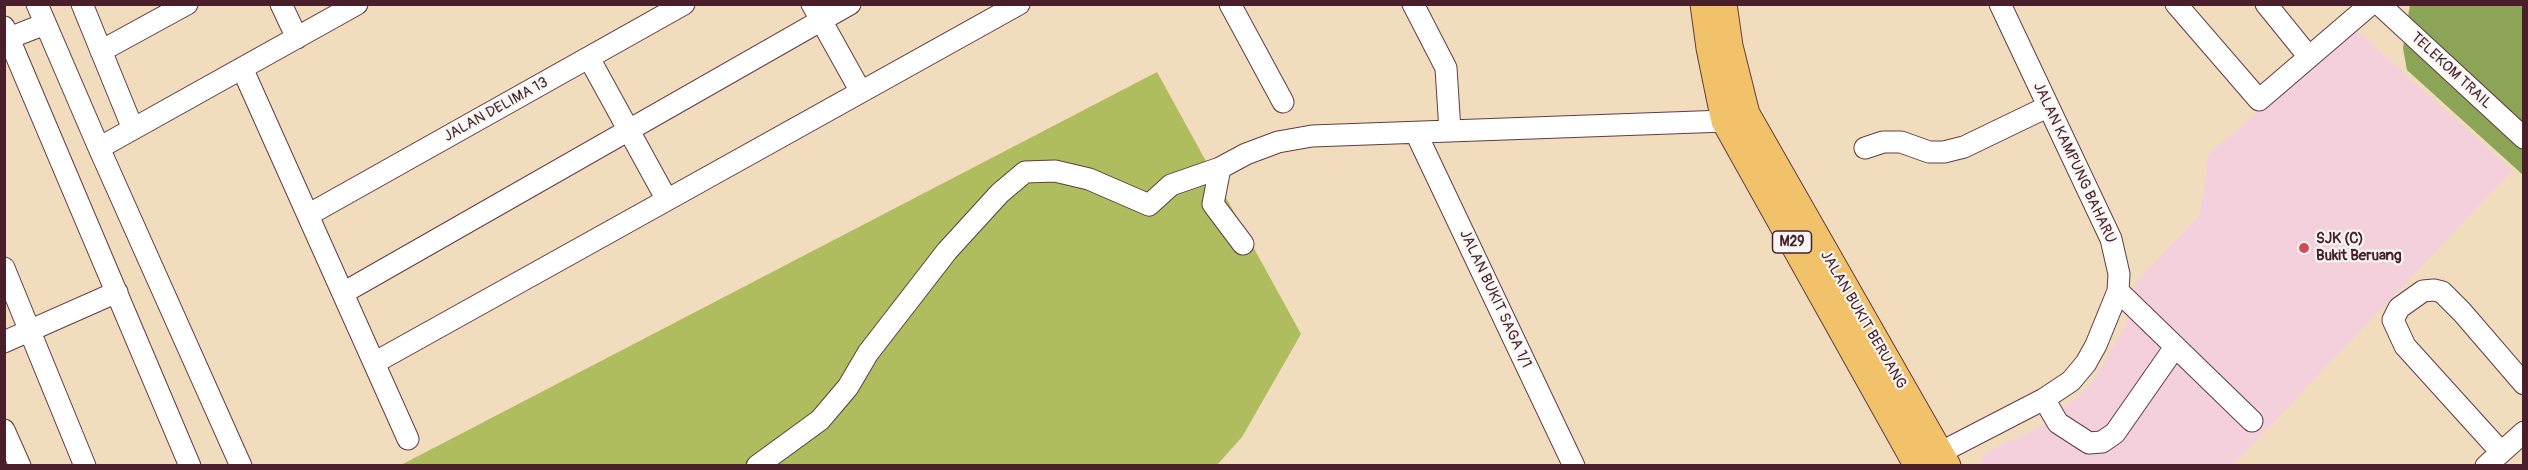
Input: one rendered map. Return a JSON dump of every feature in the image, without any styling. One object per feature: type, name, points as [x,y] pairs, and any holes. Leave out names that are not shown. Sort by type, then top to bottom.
[{"type":"main road","name":"JALAN BUKIT BERUANG","points":[[1704,4],[1710,48],[1725,121],[1930,462]]},
{"type":"main road","name":"JALAN BUKIT BERUANG","points":[[1723,4],[1729,46],[1746,114],[1930,462]]},
{"type":"street","points":[[37,4],[241,465]]},
{"type":"street","points":[[82,4],[133,129]]},
{"type":"street","points":[[101,51],[187,4]]},
{"type":"street","points":[[280,4],[297,38]]},
{"type":"street","points":[[99,148],[357,4]]},
{"type":"street","name":"JALAN DELIMA 13","points":[[308,215],[684,4]]},
{"type":"street","points":[[343,293],[629,131],[817,13],[850,4]]},
{"type":"street","points":[[374,363],[1019,4]]},
{"type":"street","points":[[1230,4],[1283,102]]},
{"type":"street","points":[[1413,4],[1446,68],[1450,131]]},
{"type":"street","name":"JALAN KAMPUNG BAHARU","points":[[1930,462],[2044,399],[2071,381],[2086,363],[2096,345],[2118,291],[2119,274],[2111,239],[2000,4]]},
{"type":"street","points":[[2176,4],[2259,100],[2372,4]]},
{"type":"street","points":[[2266,4],[2309,57]]},
{"type":"street","name":"TELEKOM TRAIL","points":[[2379,4],[2523,138]]},
{"type":"street","points":[[817,13],[861,92]]},
{"type":"street","points":[[45,24],[6,35],[190,465]]},
{"type":"street","points":[[589,58],[667,200]]},
{"type":"street","points":[[242,68],[408,439]]},
{"type":"street","points":[[1865,148],[1883,142],[1901,142],[1929,152],[1944,152],[1964,147],[2047,107]]},
{"type":"street","points":[[758,465],[820,420],[848,387],[868,353],[947,251],[1000,193],[1025,172],[1055,171],[1089,178],[1149,205],[1171,185],[1220,168],[1246,154],[1278,142],[1312,136],[1725,121]]},
{"type":"street","name":"JALAN BUKIT SAGA 1/1","points":[[1416,133],[1574,465]]},
{"type":"street","points":[[1220,168],[1213,204],[1243,243]]},
{"type":"street","points":[[4,268],[85,465]]},
{"type":"street","points":[[2118,291],[2252,421]]},
{"type":"street","points":[[2523,384],[2442,292],[2423,291],[2399,308],[2393,320],[2404,346],[2493,459],[2523,432]]},
{"type":"street","points":[[4,342],[117,292]]},
{"type":"street","points":[[2044,399],[2058,423],[2066,429],[2089,443],[2102,442],[2115,433],[2175,347]]},
{"type":"street","points":[[4,430],[20,465]]},
{"type":"shaded area","name":"SJK (C) Bukit Beruang","points":[[2357,31],[2513,170],[2233,465],[1981,466],[1983,454],[2044,425],[2091,384],[2125,327],[2137,281],[2200,215],[2209,153]]},
{"type":"green space","points":[[2410,5],[2523,5],[2523,175],[2407,70],[2403,48]]},
{"type":"green space","points":[[1157,72],[1301,334],[1242,437],[1217,465],[399,466]]},
{"type":"place","name":"SJK (C) Bukit Beruang","points":[[2304,248]]}]
